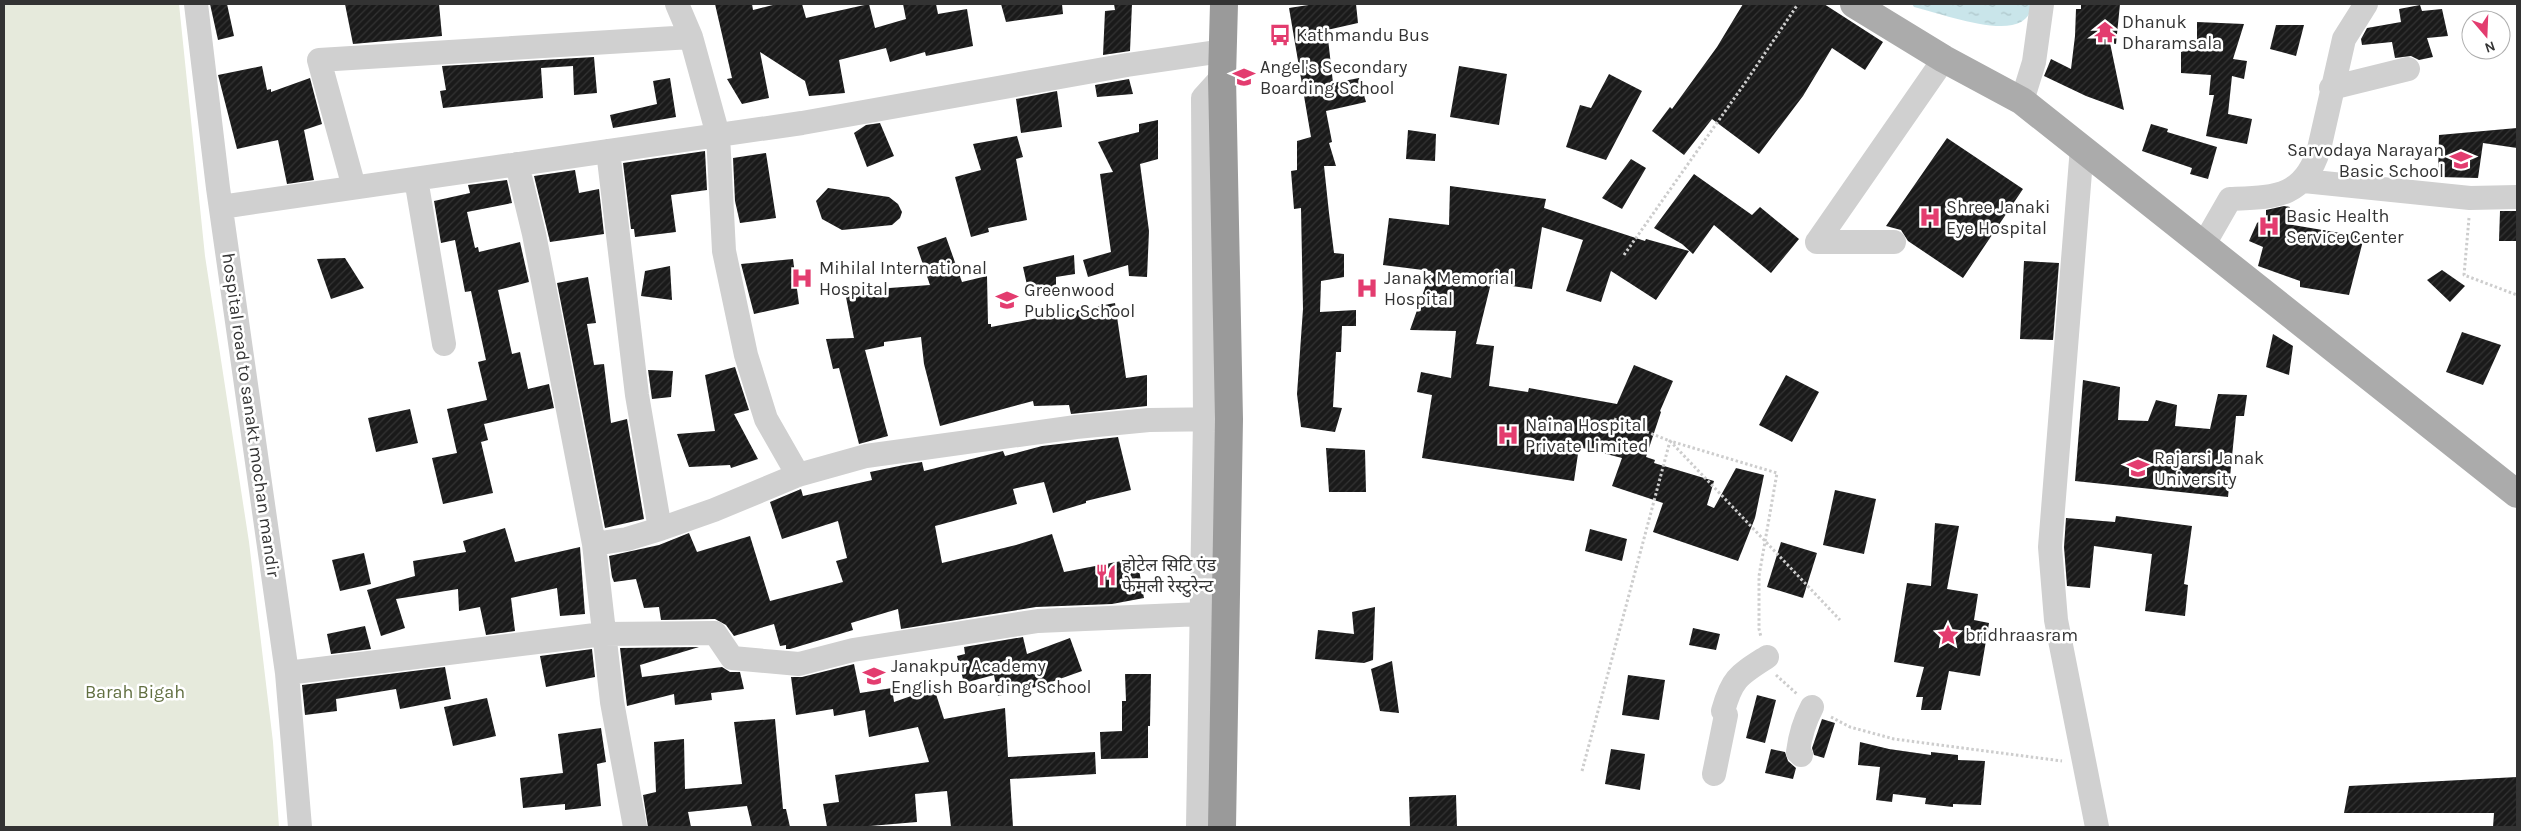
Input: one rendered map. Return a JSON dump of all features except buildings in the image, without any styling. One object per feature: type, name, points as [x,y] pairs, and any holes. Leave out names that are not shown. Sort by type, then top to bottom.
[{"type":"highway","points":[[1222,827],[1217,420],[1224,4]]},
{"type":"main road","points":[[1854,4],[1944,58],[2022,101],[2517,494]]},
{"type":"street","name":"hospital road to sanakt mochan mandir","points":[[196,4],[221,206],[287,672],[300,827]]},
{"type":"street","points":[[677,4],[691,37],[718,135],[724,251],[746,355],[766,419],[798,475]]},
{"type":"street","points":[[2022,101],[2034,62],[2042,4]]},
{"type":"street","points":[[2203,246],[2230,199],[2278,195],[2304,181],[2314,166],[2319,149],[2344,39],[2366,4]]},
{"type":"street","points":[[354,188],[319,60],[691,37]]},
{"type":"street","points":[[1894,242],[1817,242],[1944,58]]},
{"type":"street","points":[[221,206],[802,123],[1126,65],[1223,64]]},
{"type":"street","points":[[2332,88],[2408,69]]},
{"type":"street","points":[[2082,147],[2050,547],[2056,620],[2097,827]]},
{"type":"street","points":[[608,151],[637,395],[660,528]]},
{"type":"street","points":[[517,164],[534,234],[594,544],[612,702],[635,827]]},
{"type":"street","points":[[416,179],[444,344]]},
{"type":"street","points":[[2304,181],[2470,198],[2517,197]]},
{"type":"street","points":[[594,544],[627,539],[714,510],[798,475],[866,456],[1066,428],[1149,420],[1217,420],[1202,614],[1198,827]]},
{"type":"street","points":[[287,672],[603,634],[715,633],[732,658],[799,664],[853,650],[1038,621],[1202,614]]},
{"type":"street","points":[[1714,774],[1726,715],[1723,711],[1728,691],[1740,674],[1767,657]]},
{"type":"street","points":[[1801,755],[1798,752],[1800,740],[1806,718],[1812,708]]},
{"type":"path","points":[[1624,255],[1798,4]]},
{"type":"path","points":[[2470,198],[2464,275],[2517,295]]},
{"type":"path","points":[[1614,418],[1670,441],[1777,473],[1759,576],[1759,629],[1767,657],[1778,678],[1812,708],[1850,726],[1894,739],[2085,764]]},
{"type":"path","points":[[1670,441],[1840,620]]},
{"type":"path","points":[[1582,771],[1670,441]]},
{"type":"green space","name":"Barah Bigah","points":[[4,4],[179,4],[205,256],[249,542],[273,742],[279,827],[4,827]]},
{"type":"water","points":[[1912,4],[2034,4],[2021,22],[1998,26],[1968,22],[1914,7]]},
{"type":"place","name":"Dhanuk Dharamsala","points":[[2105,32]]},
{"type":"place","name":"Kathmandu Bus","points":[[1280,35]]},
{"type":"place","name":"Angel's Secondary Boarding School","points":[[1244,77]]},
{"type":"place","name":"Sarvodaya Narayan Basic School","points":[[2461,160]]},
{"type":"place","name":"Shree Janaki Eye Hospital","points":[[1930,217]]},
{"type":"place","name":"Basic Health Service Center","points":[[2269,226]]},
{"type":"place","name":"Mihilal International Hospital","points":[[802,278]]},
{"type":"place","name":"Janak Memorial Hospital","points":[[1367,288]]},
{"type":"place","name":"Greenwood Public School","points":[[1007,300]]},
{"type":"place","name":"Naina Hospital Private Limited","points":[[1508,435]]},
{"type":"place","name":"Rajarsi Janak University","points":[[2138,468]]},
{"type":"place","name":"होटेल सिटि एंड फेमली रेस्टुरेन्ट","points":[[1106,575]]},
{"type":"place","name":"bridhraasram","points":[[1948,635]]},
{"type":"place","name":"Janakpur Academy English Boarding School","points":[[874,676]]}]
